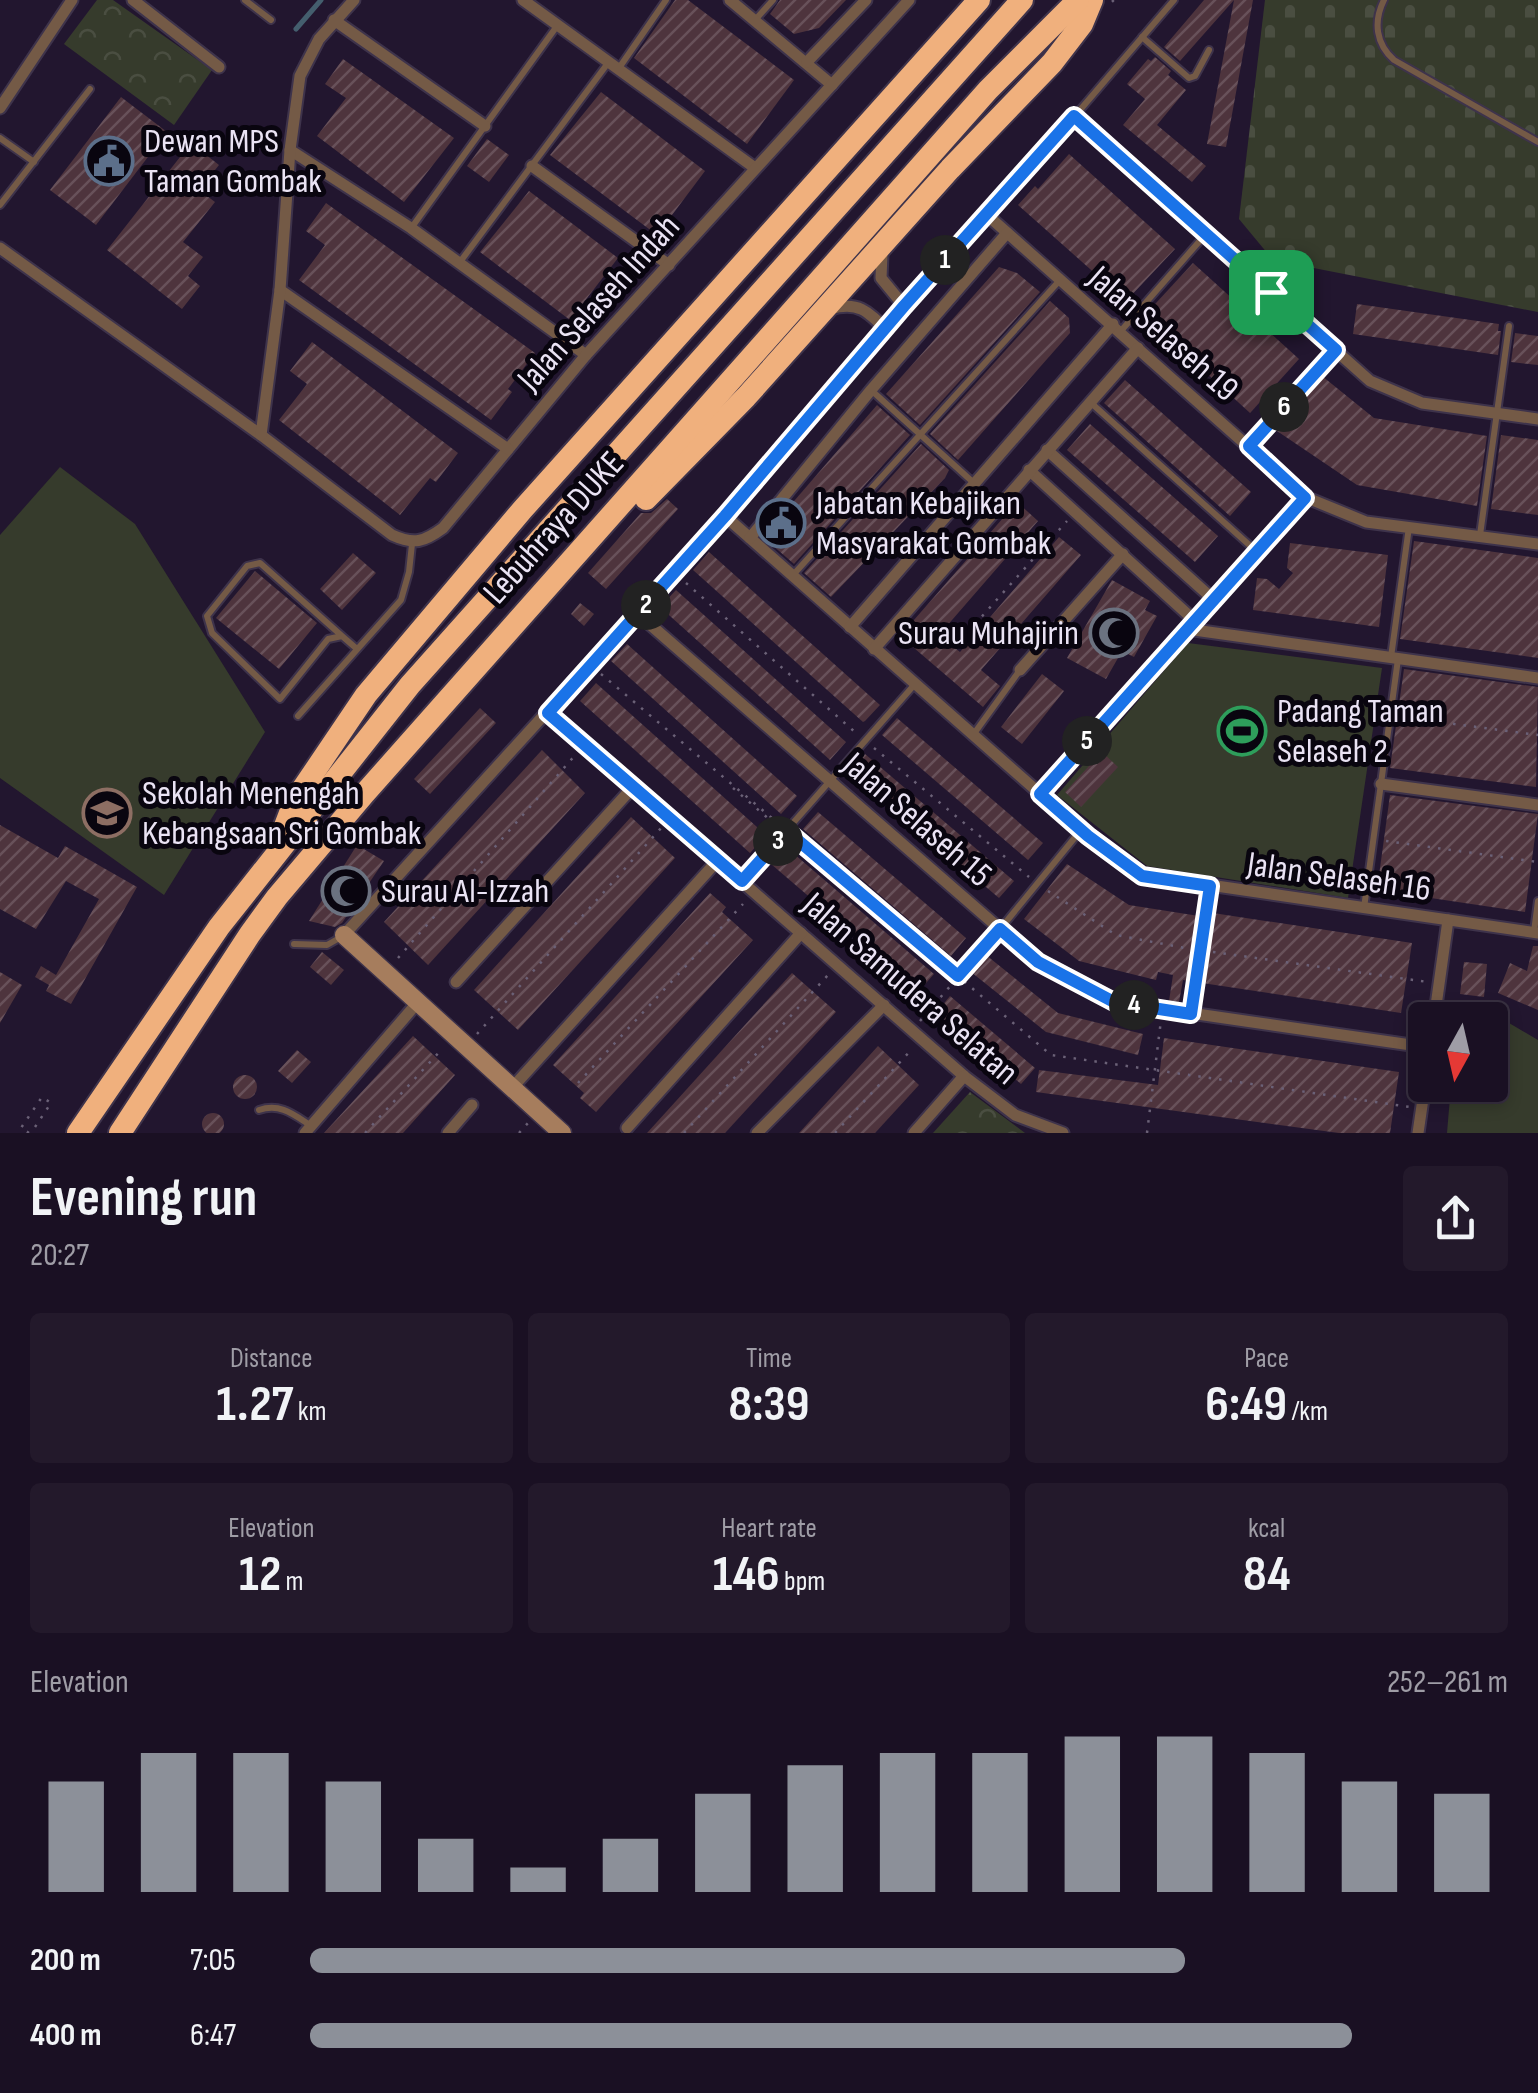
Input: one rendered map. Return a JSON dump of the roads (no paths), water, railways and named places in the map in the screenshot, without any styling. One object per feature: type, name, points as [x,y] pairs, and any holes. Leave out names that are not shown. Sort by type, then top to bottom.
[{"type":"highway","points":[[278,852],[295,800],[366,694],[535,496],[979,0]]},
{"type":"highway","name":"Lebuhraya DUKE","points":[[78,1133],[219,928],[410,685],[1022,0]]},
{"type":"highway","name":"Lebuhraya DUKE","points":[[120,1133],[250,934],[365,793],[988,90],[1078,0]]},
{"type":"highway","points":[[528,610],[736,408],[819,312],[1052,63],[1082,24],[1092,0]]},
{"type":"street","points":[[0,108],[72,0]]},
{"type":"street","points":[[133,0],[219,67]]},
{"type":"street","points":[[261,435],[280,290],[290,150],[300,76],[306,58],[354,0]]},
{"type":"street","points":[[523,0],[756,168]]},
{"type":"street","points":[[730,0],[832,86]]},
{"type":"street","points":[[807,62],[866,0]]},
{"type":"street","name":"Jalan Selaseh Indah","points":[[412,544],[444,528],[586,355],[909,0]]},
{"type":"street","points":[[334,20],[484,126]]},
{"type":"street","points":[[562,1133],[344,936],[638,614],[1074,116],[1370,381],[1422,403],[1538,419]]},
{"type":"street","points":[[290,150],[411,228],[586,355]]},
{"type":"street","points":[[532,166],[669,265]]},
{"type":"street","name":"Jalan Selaseh 19","points":[[986,214],[1305,498],[1366,522],[1538,544]]},
{"type":"street","points":[[750,538],[1007,233]]},
{"type":"street","points":[[884,245],[879,265],[881,278],[904,306]]},
{"type":"street","points":[[0,248],[261,435],[392,535],[412,544]]},
{"type":"street","points":[[280,290],[508,450]]},
{"type":"street","points":[[819,312],[855,305],[867,310],[886,330]]},
{"type":"street","points":[[850,627],[1116,328]]},
{"type":"street","points":[[874,649],[1138,348]]},
{"type":"street","points":[[1047,450],[1214,600]]},
{"type":"street","points":[[1029,470],[1123,554],[1191,625],[1538,678]]},
{"type":"street","points":[[1040,794],[1305,498]]},
{"type":"street","name":"Jalan Selaseh 16","points":[[725,516],[972,736],[1142,876],[1536,932]]},
{"type":"street","points":[[1020,670],[1123,554]]},
{"type":"street","name":"Jalan Selaseh 15","points":[[638,614],[1038,962],[1114,1002],[1408,1045]]},
{"type":"street","name":"Jalan Samudera Selatan","points":[[548,713],[964,1076],[1015,1115],[1059,1133]]},
{"type":"street","points":[[1381,784],[1538,805]]},
{"type":"street","points":[[456,982],[634,787]]},
{"type":"street","points":[[512,1088],[718,860]]},
{"type":"street","points":[[1436,1002],[1448,920]]},
{"type":"street","points":[[627,1128],[801,933]]},
{"type":"street","points":[[308,1129],[418,1002]]},
{"type":"street","points":[[758,1133],[884,1004]]},
{"type":"street","points":[[914,1133],[964,1076]]},
{"type":"street","points":[[1418,1133],[1423,1102]]},
{"type":"street","points":[[448,1133],[472,1104]]},
{"type":"lane","points":[[245,0],[271,20]]},
{"type":"lane","points":[[460,263],[532,166],[666,0]]},
{"type":"lane","points":[[756,19],[773,0]]},
{"type":"lane","points":[[1074,116],[1174,0]]},
{"type":"lane","points":[[1384,0],[1377,27],[1383,50],[1538,142]]},
{"type":"lane","points":[[411,228],[558,24]]},
{"type":"lane","points":[[1142,38],[1189,78],[1195,76],[1209,50]]},
{"type":"lane","points":[[0,205],[90,89]]},
{"type":"lane","points":[[0,138],[34,162]]},
{"type":"lane","points":[[1116,328],[1206,234]]},
{"type":"lane","points":[[792,576],[1060,280]]},
{"type":"lane","points":[[1480,536],[1510,326]]},
{"type":"lane","points":[[1249,446],[1336,350]]},
{"type":"lane","points":[[871,390],[976,485]]},
{"type":"lane","points":[[1089,401],[1257,552]]},
{"type":"lane","points":[[1364,908],[1390,716],[1409,527]]},
{"type":"lane","points":[[298,716],[400,600],[412,544]]},
{"type":"lane","points":[[342,636],[328,639],[280,699],[212,634],[207,616],[247,566],[260,563],[342,636],[357,650]]},
{"type":"lane","points":[[972,736],[1020,670]]},
{"type":"lane","points":[[742,881],[915,684]]},
{"type":"lane","points":[[1000,929],[1082,830]]},
{"type":"lane","points":[[1191,1014],[1210,886]]},
{"type":"lane","points":[[1536,932],[1538,901]]},
{"type":"lane","points":[[294,944],[327,945],[344,936]]},
{"type":"lane","points":[[259,1110],[287,1109],[308,1129]]},
{"type":"waterway","points":[[296,29],[321,0]]},
{"type":"place","name":"Dewan MPS Taman Gombak","points":[[109,161]]},
{"type":"place","name":"Jabatan Kebajikan Masyarakat Gombak","points":[[781,523]]},
{"type":"place","name":"Surau Muhajirin","points":[[1114,633]]},
{"type":"place","name":"Padang Taman Selaseh 2","points":[[1242,731]]},
{"type":"place","name":"Sekolah Menengah Kebangsaan Sri Gombak","points":[[107,813]]},
{"type":"place","name":"Surau Al-Izzah","points":[[346,891]]}]
